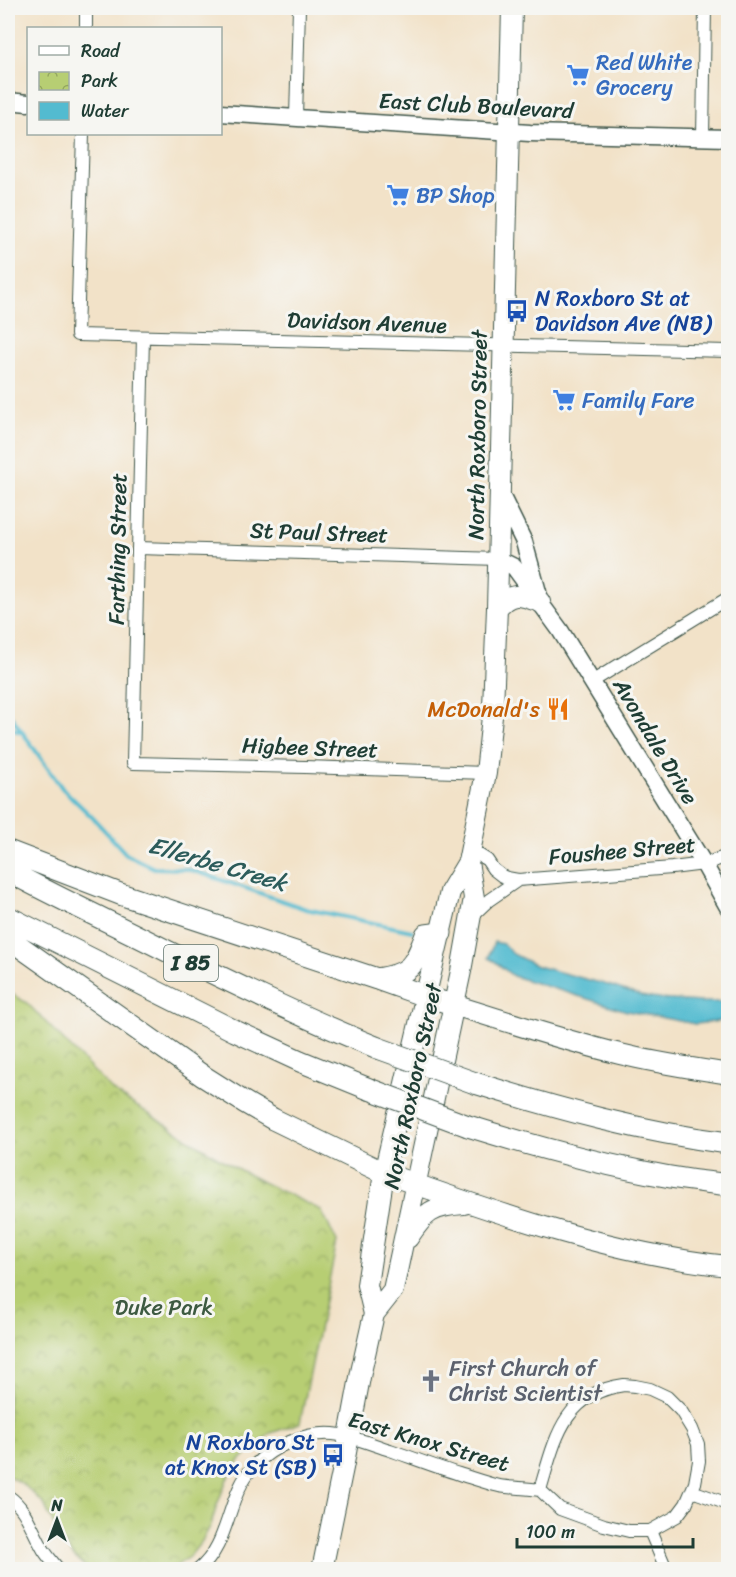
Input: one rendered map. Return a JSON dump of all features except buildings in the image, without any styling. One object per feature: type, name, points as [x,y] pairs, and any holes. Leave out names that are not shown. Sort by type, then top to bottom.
[{"type":"highway","points":[[8,851],[120,894],[425,996]]},
{"type":"highway","name":"I 85","points":[[8,871],[246,989],[378,1048],[525,1099],[652,1131],[729,1143]]},
{"type":"highway","name":"I 85","points":[[8,917],[235,1031],[369,1089],[513,1140],[664,1176],[729,1185]]},
{"type":"highway","points":[[377,979],[405,972],[419,952],[426,935],[441,933]]},
{"type":"highway","points":[[8,938],[202,1076],[273,1119],[384,1173]]},
{"type":"main road","name":"North Roxboro Street","points":[[322,1569],[374,1314],[367,1285],[384,1173],[450,892],[469,856],[486,773],[492,720],[497,608],[512,8]]},
{"type":"main road","points":[[8,101],[27,103]]},
{"type":"main road","name":"East Club Boulevard","points":[[222,113],[588,135],[729,138]]},
{"type":"main road","name":"Avondale Drive","points":[[500,492],[524,542],[540,602]]},
{"type":"main road","name":"Avondale Drive","points":[[498,559],[514,567],[560,630],[729,907]]},
{"type":"main road","points":[[497,608],[506,598],[522,595],[540,602]]},
{"type":"main road","name":"North Roxboro Street","points":[[374,1314],[393,1290],[454,1005],[474,898],[469,856]]},
{"type":"main road","points":[[425,996],[621,1054],[729,1074]]},
{"type":"main road","points":[[384,1173],[560,1233],[704,1263],[729,1266]]},
{"type":"main road","points":[[403,1245],[421,1219],[429,1213],[450,1205],[471,1204]]},
{"type":"street","points":[[86,8],[86,27]]},
{"type":"street","points":[[296,117],[299,8]]},
{"type":"street","points":[[703,137],[705,8]]},
{"type":"street","name":"Davidson Avenue","points":[[83,135],[77,335],[729,351]]},
{"type":"street","name":"Farthing Street","points":[[133,763],[142,336]]},
{"type":"street","name":"St Paul Street","points":[[138,548],[498,559]]},
{"type":"street","points":[[593,681],[729,598]]},
{"type":"street","name":"Higbee Street","points":[[133,763],[486,773]]},
{"type":"street","name":"Foushee Street","points":[[469,856],[487,860],[502,876],[518,880],[672,868],[704,864],[729,856]]},
{"type":"street","name":"Foushee Street","points":[[469,920],[489,900],[518,880]]},
{"type":"street","points":[[615,1386],[651,1389],[667,1397],[681,1412],[698,1444],[698,1471],[686,1504],[677,1516],[650,1531],[629,1531],[604,1525],[560,1509],[540,1490],[554,1443],[567,1417],[580,1402],[615,1386]]},
{"type":"street","name":"East Knox Street","points":[[198,1569],[210,1557],[219,1541],[239,1489],[254,1466],[276,1449],[299,1440],[332,1434],[348,1437],[461,1475],[501,1486],[540,1490]]},
{"type":"street","points":[[692,1491],[729,1504]]},
{"type":"street","points":[[8,1496],[24,1511],[43,1549],[59,1569]]},
{"type":"street","points":[[650,1531],[664,1564],[662,1569]]},
{"type":"green space","name":"Duke Park","points":[[8,992],[27,1003],[114,1092],[222,1160],[321,1210],[337,1242],[300,1423],[271,1433],[240,1460],[227,1479],[211,1525],[202,1541],[190,1556],[172,1569],[88,1569],[74,1557],[59,1536],[44,1504],[23,1484],[8,1476]]},
{"type":"water","points":[[494,942],[503,944],[513,954],[537,966],[641,996],[700,1002],[728,1002],[728,1020],[695,1024],[627,1011],[513,976],[488,958]]},
{"type":"waterway","name":"Ellerbe Creek","points":[[8,712],[62,788],[127,855],[154,868],[187,869],[306,909],[412,931]]},
{"type":"waterway","points":[[8,728],[21,732]]},
{"type":"waterway","points":[[721,1018],[728,1027]]},
{"type":"place","name":"Red White Grocery","points":[[578,75]]},
{"type":"place","name":"BP Shop","points":[[398,195]]},
{"type":"place","name":"N Roxboro St at Davidson Ave (NB)","points":[[517,311]]},
{"type":"place","name":"Family Fare","points":[[564,400]]},
{"type":"place","name":"McDonald's","points":[[558,709]]},
{"type":"place","name":"First Church of Christ Scientist","points":[[431,1381]]},
{"type":"place","name":"N Roxboro St at Knox St (SB)","points":[[333,1455]]}]
